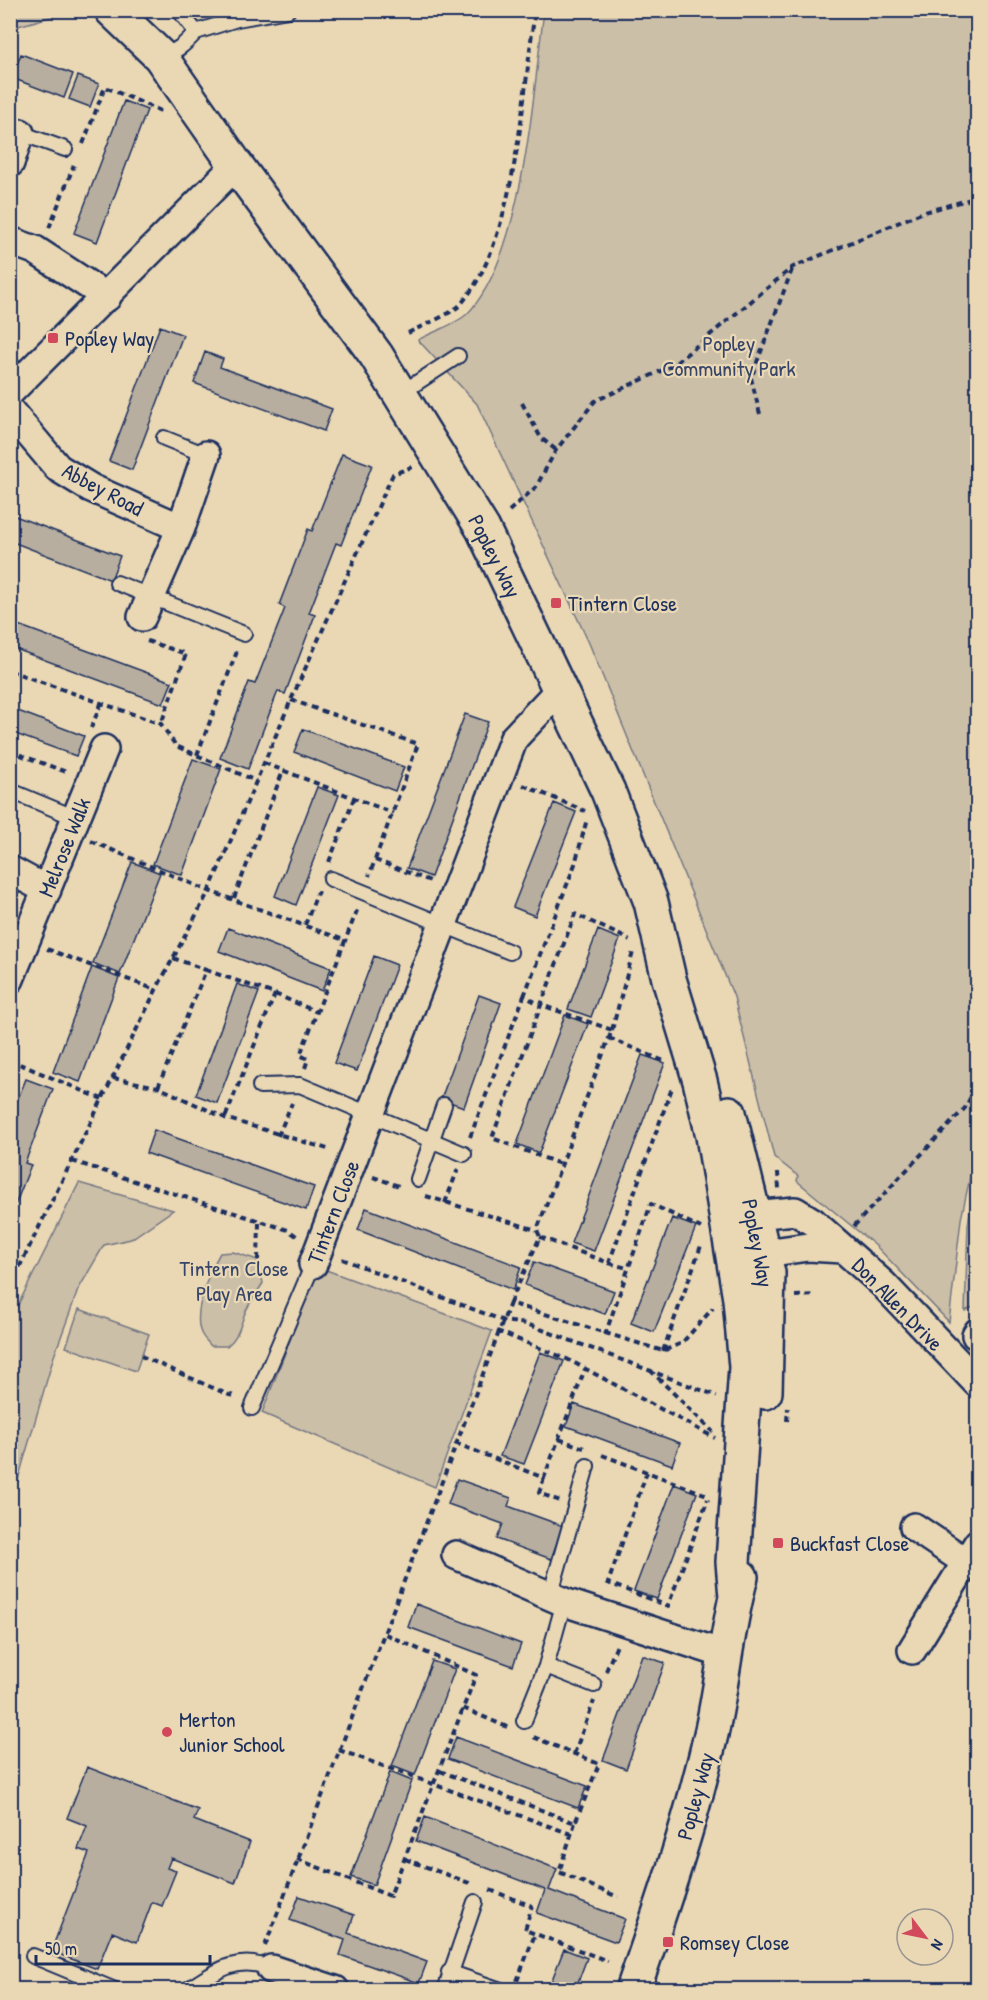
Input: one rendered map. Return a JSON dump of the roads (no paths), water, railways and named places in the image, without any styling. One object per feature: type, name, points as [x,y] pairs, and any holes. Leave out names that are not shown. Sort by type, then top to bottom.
[{"type":"street","name":"Popley Way","points":[[112,10],[160,56],[401,393],[483,529],[561,688],[608,791],[651,902],[669,979],[711,1125],[729,1221],[749,1255],[746,1367],[733,1562],[736,1597],[727,1655],[711,1732],[684,1840],[633,1989]]},
{"type":"street","points":[[10,163],[15,131]]},
{"type":"street","points":[[10,392],[236,165]]},
{"type":"street","points":[[10,242],[35,250],[107,297]]},
{"type":"street","name":"Abbey Road","points":[[10,411],[58,468],[91,488],[181,528]]},
{"type":"street","points":[[146,606],[181,528],[206,455]]},
{"type":"street","name":"Tintern Close","points":[[312,1264],[514,738],[561,688]]},
{"type":"street","name":"Melrose Walk","points":[[16,960],[47,890],[103,746]]},
{"type":"street","points":[[10,870],[47,890]]},
{"type":"street","name":"Don Allen Drive","points":[[729,1221],[795,1211],[849,1237],[883,1284],[978,1384]]},
{"type":"street","name":"Don Allen Drive","points":[[749,1255],[808,1247],[849,1237]]},
{"type":"street","points":[[912,1650],[947,1615],[972,1552],[914,1527]]},
{"type":"street","points":[[456,1554],[557,1599],[727,1655]]},
{"type":"street","points":[[265,1966],[335,1989]]},
{"type":"lane","points":[[179,10],[196,32]]},
{"type":"lane","points":[[160,56],[174,53],[182,48],[196,32],[237,19],[288,10]]},
{"type":"lane","points":[[15,131],[65,149]]},
{"type":"lane","points":[[401,393],[458,356]]},
{"type":"lane","points":[[164,438],[206,455]]},
{"type":"lane","points":[[117,583],[146,606],[244,634]]},
{"type":"lane","points":[[11,791],[73,825]]},
{"type":"lane","points":[[331,879],[443,922],[510,952]]},
{"type":"lane","points":[[260,1086],[300,1085],[464,1154]]},
{"type":"lane","points":[[418,1179],[444,1106]]},
{"type":"lane","name":"Tintern Close","points":[[254,1403],[312,1264]]},
{"type":"lane","points":[[521,1726],[546,1666],[557,1599],[587,1466]]},
{"type":"lane","points":[[546,1666],[594,1685]]},
{"type":"lane","points":[[445,1989],[475,1902]]},
{"type":"lane","points":[[33,1956],[115,1989]]},
{"type":"lane","points":[[186,1989],[228,1965],[265,1966]]},
{"type":"lane","points":[[450,1972],[501,1989]]},
{"type":"place","name":"Popley Way","points":[[53,338]]},
{"type":"place","name":"Tintern Close","points":[[556,603]]},
{"type":"place","name":"Buckfast Close","points":[[778,1543]]},
{"type":"place","name":"Merton Junior School","points":[[167,1732]]},
{"type":"place","name":"Romsey Close","points":[[668,1942]]},
{"type":"park label","name":"Popley Community Park","points":[[729,356]]},
{"type":"park label","name":"Tintern Close Play Area","points":[[234,1280]]}]
